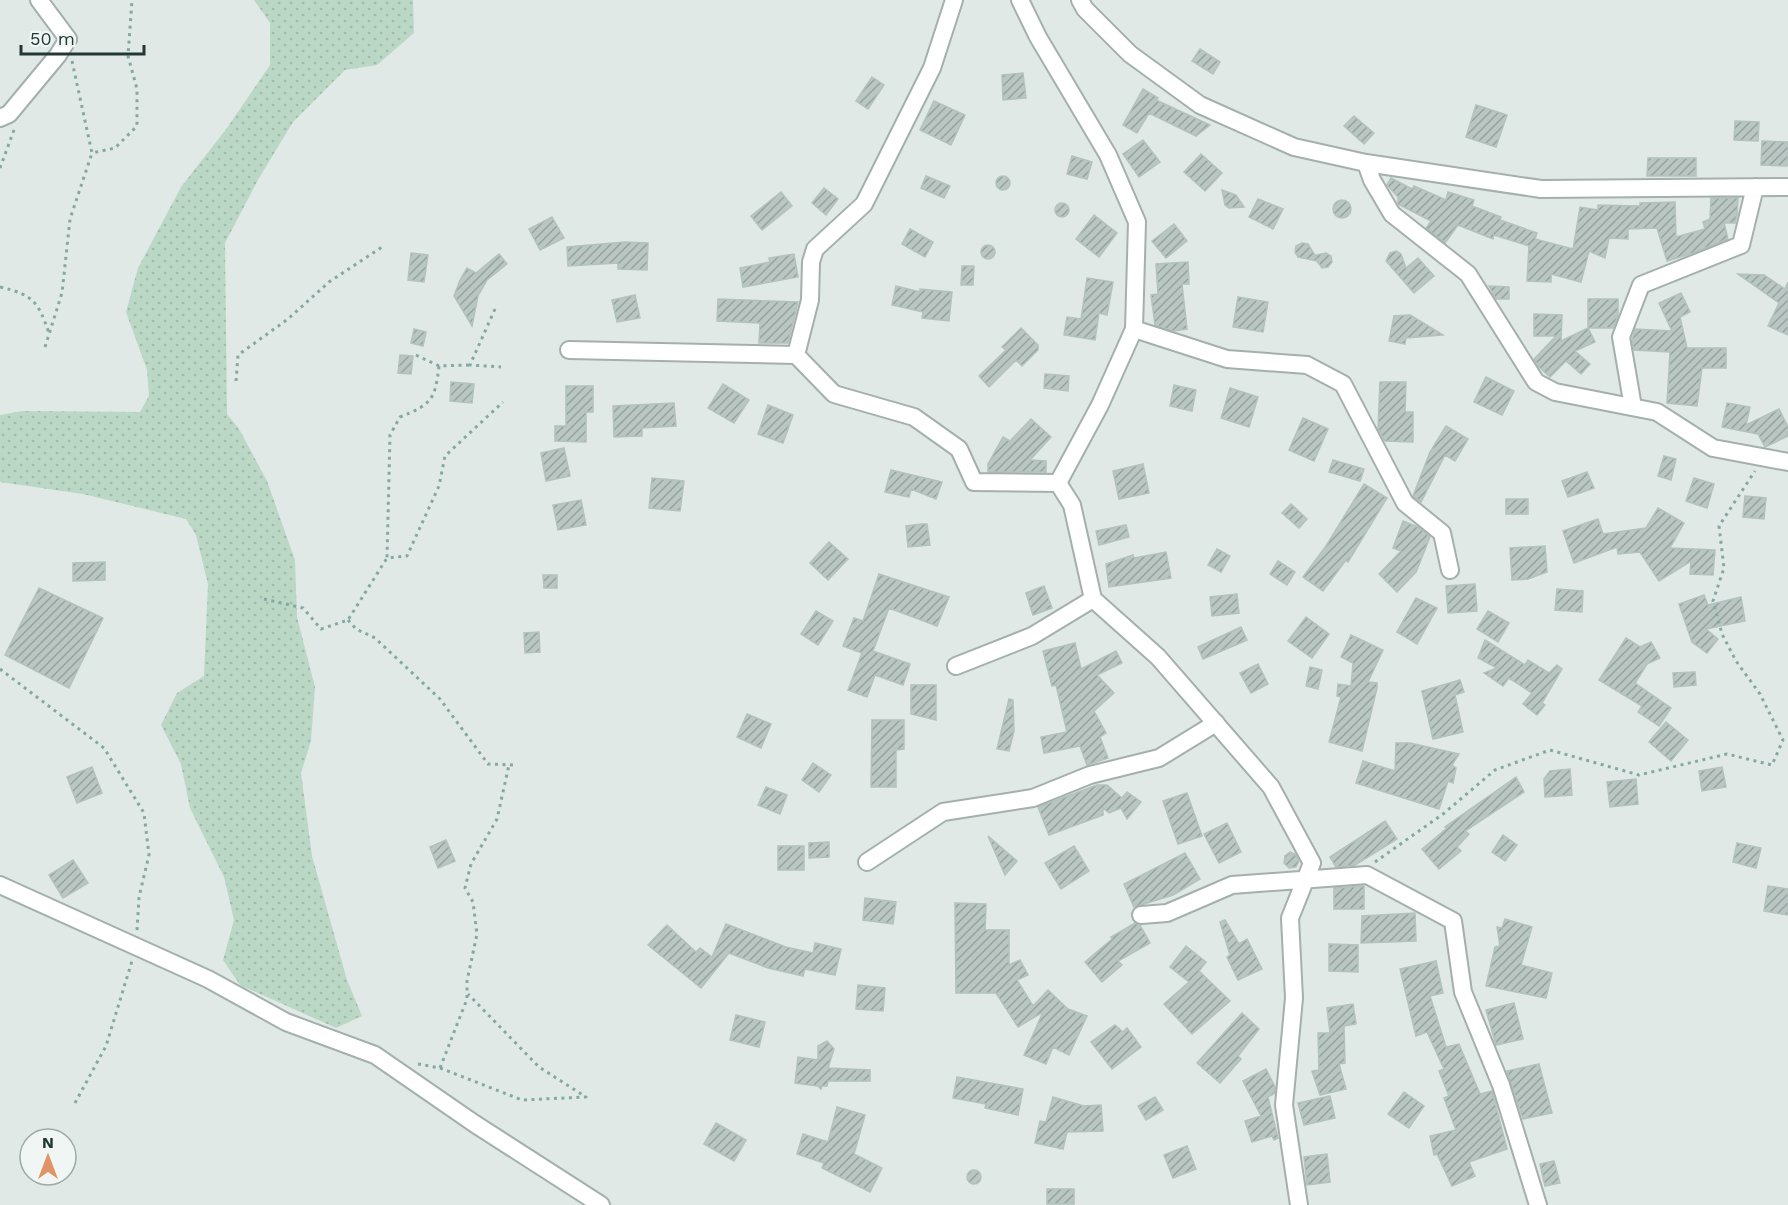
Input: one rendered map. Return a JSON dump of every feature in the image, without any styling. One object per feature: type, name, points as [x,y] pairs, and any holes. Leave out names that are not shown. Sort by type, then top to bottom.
[{"type":"street","points":[[0,118],[9,114],[58,55],[68,39],[39,0]]},
{"type":"street","points":[[796,355],[810,300],[811,262],[815,249],[864,204],[932,68],[954,0]]},
{"type":"street","points":[[1020,0],[1038,37],[1108,155],[1137,222],[1134,329],[1100,405],[1058,483]]},
{"type":"street","points":[[1080,0],[1085,9],[1130,54],[1200,105],[1294,147],[1366,163],[1540,189],[1788,187]]},
{"type":"street","points":[[1366,163],[1372,180],[1392,214],[1468,274],[1536,382],[1555,392],[1657,412],[1713,448],[1788,462]]},
{"type":"street","points":[[1633,407],[1622,336],[1641,285],[1740,245],[1755,187]]},
{"type":"street","points":[[1134,329],[1227,359],[1306,365],[1343,384],[1405,503],[1442,533],[1450,570]]},
{"type":"street","points":[[569,350],[796,355],[834,394],[914,417],[958,449],[974,482],[1058,483]]},
{"type":"street","points":[[1058,483],[1072,505],[1093,599],[1158,657],[1271,787],[1312,863],[1290,918],[1294,998],[1284,1105],[1299,1205]]},
{"type":"street","points":[[956,666],[1032,636],[1093,599]]},
{"type":"street","points":[[867,861],[943,812],[1033,798],[1090,775],[1159,758],[1216,723]]},
{"type":"street","points":[[1141,915],[1167,913],[1232,885],[1367,875],[1453,921],[1463,992],[1501,1084],[1538,1205]]},
{"type":"street","points":[[0,885],[208,979],[286,1022],[375,1055],[475,1124],[601,1205]]},
{"type":"path","points":[[92,153],[115,148],[137,126],[137,89],[128,56],[132,0]]},
{"type":"path","points":[[45,347],[62,293],[70,219],[92,153],[68,39]]},
{"type":"path","points":[[236,381],[238,355],[288,319],[329,282],[382,247]]},
{"type":"path","points":[[0,287],[13,290],[38,304],[49,333]]},
{"type":"path","points":[[470,365],[495,309]]},
{"type":"path","points":[[416,355],[439,366],[501,367]]},
{"type":"path","points":[[264,599],[303,608],[321,630],[348,620],[387,558],[390,435],[400,417],[422,408],[436,393],[439,366]]},
{"type":"path","points":[[387,558],[407,556],[439,486],[445,456],[503,402]]},
{"type":"path","points":[[1356,876],[1443,814],[1495,770],[1550,750],[1639,775],[1727,754],[1772,765],[1783,740],[1760,694],[1736,661],[1722,634],[1713,601],[1724,568],[1719,526],[1764,457]]},
{"type":"path","points":[[348,620],[356,630],[375,638],[440,699],[488,764],[515,765]]},
{"type":"path","points":[[0,669],[104,748],[144,813],[149,855],[139,897],[136,946],[106,1046],[75,1103]]},
{"type":"path","points":[[440,1068],[467,993],[467,981],[477,934],[473,902],[465,888],[471,864],[497,819],[509,765]]},
{"type":"path","points":[[409,1063],[440,1068],[522,1100],[586,1097],[539,1067],[467,993]]},
{"type":"green space","points":[[254,0],[413,0],[414,33],[377,65],[345,70],[293,122],[259,178],[225,243],[227,414],[239,429],[267,481],[295,560],[297,617],[315,687],[311,741],[301,773],[312,856],[347,980],[362,1016],[336,1028],[240,985],[223,960],[234,920],[224,877],[190,808],[181,764],[161,725],[177,693],[204,676],[208,584],[196,535],[186,519],[83,494],[0,482],[0,415],[22,411],[140,412],[149,396],[147,370],[126,312],[138,268],[181,187],[227,128],[270,65],[270,23]]},
{"type":"building","points":[[1200,49],[1220,62],[1213,74],[1192,61]]},
{"type":"building","points":[[1023,73],[1026,98],[1003,100],[1002,75]]},
{"type":"building","points":[[872,77],[884,85],[868,109],[856,101]]},
{"type":"building","points":[[1143,89],[1158,98],[1156,100],[1210,125],[1196,136],[1149,113],[1137,133],[1123,125]]},
{"type":"building","points":[[934,101],[965,115],[951,145],[920,130]]},
{"type":"building","points":[[1476,105],[1507,115],[1496,147],[1466,137]]},
{"type":"building","points":[[1354,116],[1374,133],[1364,144],[1344,126]]},
{"type":"building","points":[[1735,121],[1759,122],[1758,141],[1734,140]]},
{"type":"building","points":[[1143,140],[1160,162],[1139,177],[1123,154]]},
{"type":"building","points":[[1762,141],[1788,142],[1787,166],[1761,165]]},
{"type":"building","points":[[1201,154],[1222,173],[1205,191],[1184,172]]},
{"type":"building","points":[[1072,156],[1092,162],[1087,179],[1067,174]]},
{"type":"building","points":[[1648,158],[1696,158],[1696,176],[1647,176]]},
{"type":"building","points":[[926,176],[950,186],[944,198],[921,188]]},
{"type":"building","points":[[1003,176],[1008,178],[1010,183],[1008,188],[1003,190],[998,188],[996,183],[998,178]]},
{"type":"building","points":[[1391,178],[1412,189],[1414,186],[1446,200],[1448,192],[1474,200],[1472,206],[1501,217],[1500,220],[1537,233],[1535,239],[1573,249],[1580,207],[1598,210],[1598,205],[1640,206],[1640,203],[1675,202],[1676,237],[1705,229],[1703,222],[1710,219],[1711,198],[1738,198],[1737,215],[1735,223],[1724,223],[1728,239],[1693,253],[1667,261],[1657,228],[1628,229],[1628,239],[1609,238],[1605,258],[1589,251],[1581,282],[1551,274],[1551,282],[1527,281],[1529,246],[1494,235],[1493,239],[1458,225],[1445,243],[1426,228],[1431,221],[1398,204],[1398,197],[1387,185]]},
{"type":"building","points":[[824,188],[838,199],[826,215],[812,203]]},
{"type":"building","points":[[1222,190],[1236,195],[1244,207],[1229,208],[1225,205]]},
{"type":"building","points":[[781,192],[792,206],[762,230],[751,216]]},
{"type":"building","points":[[1258,199],[1283,209],[1273,229],[1249,217]]},
{"type":"building","points":[[1342,200],[1348,203],[1351,209],[1348,215],[1342,218],[1336,215],[1333,209],[1336,203]]},
{"type":"building","points":[[1062,203],[1067,205],[1069,210],[1067,215],[1062,217],[1057,215],[1055,210],[1057,205]]},
{"type":"building","points":[[1094,215],[1117,233],[1099,257],[1076,239]]},
{"type":"building","points":[[552,217],[564,238],[540,250],[529,229]]},
{"type":"building","points":[[1174,224],[1187,241],[1166,258],[1152,241]]},
{"type":"building","points":[[910,229],[933,242],[925,257],[902,244]]},
{"type":"building","points":[[625,242],[648,243],[647,270],[618,269],[618,263],[568,266],[567,247]]},
{"type":"building","points":[[1302,243],[1308,244],[1316,257],[1316,255],[1326,253],[1331,256],[1332,262],[1328,267],[1322,268],[1317,261],[1298,257],[1295,252],[1296,246]]},
{"type":"building","points":[[988,245],[993,247],[995,252],[993,257],[988,259],[983,257],[981,252],[983,247]]},
{"type":"building","points":[[1396,251],[1401,254],[1406,268],[1418,258],[1434,276],[1414,293],[1386,261],[1390,253]]},
{"type":"building","points":[[411,253],[428,255],[424,282],[408,280]]},
{"type":"building","points":[[499,254],[507,264],[487,280],[478,296],[472,326],[454,296],[460,280],[467,268],[476,273]]},
{"type":"building","points":[[794,254],[798,277],[743,287],[740,268],[770,262],[769,258]]},
{"type":"building","points":[[1188,262],[1189,284],[1182,284],[1187,329],[1173,331],[1155,325],[1151,295],[1158,294],[1156,264]]},
{"type":"building","points":[[962,266],[974,266],[973,285],[961,285]]},
{"type":"building","points":[[1738,274],[1764,275],[1785,289],[1788,282],[1788,335],[1768,326],[1779,303]]},
{"type":"building","points":[[1087,278],[1113,282],[1107,315],[1099,313],[1095,340],[1064,335],[1067,317],[1081,319]]},
{"type":"building","points":[[896,286],[920,292],[920,289],[952,292],[949,321],[922,318],[923,312],[892,305]]},
{"type":"building","points":[[1489,286],[1509,287],[1509,299],[1496,299]]},
{"type":"building","points":[[1681,293],[1690,312],[1680,317],[1687,348],[1726,348],[1726,368],[1702,368],[1697,406],[1667,403],[1670,352],[1634,350],[1632,341],[1635,329],[1672,331],[1659,303]]},
{"type":"building","points":[[635,295],[640,318],[617,322],[612,300]]},
{"type":"building","points":[[1238,297],[1268,302],[1263,332],[1233,327]]},
{"type":"building","points":[[718,299],[798,302],[788,343],[759,343],[760,323],[717,321]]},
{"type":"building","points":[[1588,299],[1618,299],[1618,315],[1613,328],[1588,328]]},
{"type":"building","points":[[1534,314],[1562,315],[1561,341],[1588,328],[1595,342],[1575,351],[1590,364],[1581,374],[1566,361],[1550,377],[1539,367],[1534,359],[1556,336],[1534,336]]},
{"type":"building","points":[[1410,315],[1443,335],[1406,338],[1405,344],[1389,341],[1394,316]]},
{"type":"building","points":[[1021,328],[1038,345],[1038,350],[1022,366],[1016,360],[989,387],[979,376],[1006,350],[1002,347]]},
{"type":"building","points":[[414,329],[426,332],[423,346],[411,343]]},
{"type":"building","points":[[400,355],[413,356],[411,374],[398,373]]},
{"type":"building","points":[[1045,374],[1069,376],[1068,391],[1044,388]]},
{"type":"building","points":[[1486,377],[1514,391],[1502,415],[1474,402]]},
{"type":"building","points":[[451,382],[474,384],[472,403],[450,401]]},
{"type":"building","points":[[1380,382],[1406,382],[1405,412],[1413,412],[1413,442],[1385,441],[1378,429]]},
{"type":"building","points":[[723,384],[749,400],[734,423],[708,408]]},
{"type":"building","points":[[1174,385],[1196,390],[1192,411],[1170,406]]},
{"type":"building","points":[[566,386],[593,386],[593,412],[586,412],[586,442],[555,441],[555,426],[566,426]]},
{"type":"building","points":[[1230,388],[1258,397],[1249,427],[1221,418]]},
{"type":"building","points":[[674,403],[676,426],[642,428],[642,436],[614,437],[613,406]]},
{"type":"building","points":[[1727,403],[1750,407],[1746,425],[1779,409],[1788,427],[1788,436],[1765,447],[1758,434],[1722,427]]},
{"type":"building","points":[[768,405],[793,415],[783,443],[758,434]]},
{"type":"building","points":[[1303,418],[1328,429],[1314,461],[1289,450]]},
{"type":"building","points":[[1031,419],[1051,437],[1030,460],[1046,461],[1046,472],[988,472],[988,464],[1003,437],[1010,441]]},
{"type":"building","points":[[1446,426],[1468,439],[1455,461],[1445,455],[1421,502],[1413,496],[1430,452]]},
{"type":"building","points":[[564,448],[570,476],[546,481],[541,453]]},
{"type":"building","points":[[1664,456],[1676,459],[1671,480],[1658,476]]},
{"type":"building","points":[[1333,460],[1364,469],[1360,481],[1329,472]]},
{"type":"building","points":[[1143,464],[1149,493],[1119,499],[1113,471]]},
{"type":"building","points":[[891,470],[942,482],[936,499],[911,489],[909,497],[885,492]]},
{"type":"building","points":[[1587,472],[1594,488],[1568,497],[1562,481]]},
{"type":"building","points":[[652,478],[684,481],[680,511],[649,508]]},
{"type":"building","points":[[1694,478],[1714,484],[1707,508],[1686,501]]},
{"type":"building","points":[[1364,484],[1387,498],[1348,562],[1346,560],[1323,591],[1303,577],[1326,546]]},
{"type":"building","points":[[1745,496],[1766,498],[1764,519],[1743,517]]},
{"type":"building","points":[[1506,499],[1528,499],[1528,514],[1506,514]]},
{"type":"building","points":[[581,500],[586,525],[558,530],[553,505]]},
{"type":"building","points":[[1291,504],[1307,519],[1299,528],[1282,513]]},
{"type":"building","points":[[1658,508],[1684,523],[1670,548],[1715,550],[1713,575],[1690,574],[1691,561],[1659,581],[1640,552],[1618,554],[1617,547],[1574,563],[1563,531],[1598,519],[1603,534],[1646,528]]},
{"type":"building","points":[[1403,521],[1418,527],[1430,537],[1416,572],[1397,592],[1379,574],[1401,551],[1393,548]]},
{"type":"building","points":[[927,524],[930,545],[908,547],[906,526]]},
{"type":"building","points":[[1126,525],[1129,537],[1099,545],[1096,531]]},
{"type":"building","points":[[829,542],[848,559],[828,580],[810,563]]},
{"type":"building","points":[[1545,546],[1547,572],[1528,579],[1512,580],[1510,548]]},
{"type":"building","points":[[1217,549],[1230,556],[1221,572],[1208,565]]},
{"type":"building","points":[[1166,552],[1171,578],[1109,587],[1106,564],[1133,555],[1134,558]]},
{"type":"building","points":[[1278,561],[1295,572],[1287,585],[1270,574]]},
{"type":"building","points":[[105,562],[105,580],[73,581],[73,563]]},
{"type":"building","points":[[879,574],[949,597],[937,626],[889,608],[873,651],[910,664],[903,685],[875,675],[867,697],[848,690],[862,653],[843,646],[854,618],[863,621]]},
{"type":"building","points":[[543,575],[557,575],[557,588],[544,588]]},
{"type":"building","points":[[1475,584],[1477,611],[1448,613],[1446,586]]},
{"type":"building","points":[[1044,586],[1052,608],[1033,615],[1026,593]]},
{"type":"building","points":[[39,588],[103,618],[69,688],[5,655]]},
{"type":"building","points":[[1557,589],[1583,591],[1582,612],[1555,610]]},
{"type":"building","points":[[1237,594],[1239,613],[1212,616],[1210,597]]},
{"type":"building","points":[[1704,595],[1708,605],[1741,597],[1745,621],[1706,629],[1718,639],[1707,653],[1692,642],[1679,604]]},
{"type":"building","points":[[1416,598],[1437,608],[1417,644],[1397,632]]},
{"type":"building","points":[[816,611],[833,621],[818,645],[801,634]]},
{"type":"building","points":[[1488,611],[1509,623],[1498,642],[1477,629]]},
{"type":"building","points":[[1306,617],[1329,634],[1312,658],[1288,641]]},
{"type":"building","points":[[1241,627],[1247,640],[1203,659],[1198,647]]},
{"type":"building","points":[[539,632],[540,652],[525,653],[524,633]]},
{"type":"building","points":[[1351,635],[1383,650],[1368,682],[1377,683],[1377,688],[1362,751],[1329,742],[1341,697],[1337,696],[1338,684],[1351,686],[1353,663],[1341,657]]},
{"type":"building","points":[[1626,638],[1640,647],[1651,642],[1660,658],[1647,664],[1635,683],[1671,708],[1659,726],[1638,712],[1642,706],[1599,680]]},
{"type":"building","points":[[1485,640],[1525,665],[1528,660],[1549,673],[1557,665],[1562,669],[1542,703],[1545,705],[1537,715],[1523,704],[1532,693],[1509,678],[1503,686],[1484,673],[1497,668],[1478,658]]},
{"type":"building","points":[[1075,643],[1081,669],[1116,651],[1122,663],[1097,675],[1114,693],[1094,711],[1106,733],[1100,737],[1108,758],[1087,765],[1080,746],[1044,753],[1041,737],[1067,732],[1056,685],[1052,686],[1043,651]]},
{"type":"building","points":[[1258,664],[1268,684],[1251,693],[1240,673]]},
{"type":"building","points":[[1310,667],[1322,670],[1318,689],[1306,686]]},
{"type":"building","points":[[1695,672],[1696,685],[1674,687],[1673,673]]},
{"type":"building","points":[[1460,680],[1464,692],[1455,695],[1463,732],[1433,739],[1422,691]]},
{"type":"building","points":[[911,685],[936,685],[936,720],[911,714]]},
{"type":"building","points":[[1009,699],[1013,700],[1014,731],[1009,751],[997,749]]},
{"type":"building","points":[[747,714],[771,724],[761,748],[737,737]]},
{"type":"building","points":[[872,720],[904,720],[904,749],[896,750],[896,787],[871,787]]},
{"type":"building","points":[[1666,722],[1688,740],[1671,761],[1649,742]]},
{"type":"building","points":[[1396,743],[1410,743],[1459,754],[1452,765],[1456,768],[1453,783],[1448,781],[1439,809],[1356,783],[1363,761],[1395,771]]},
{"type":"building","points":[[813,763],[831,775],[819,792],[802,780]]},
{"type":"building","points":[[92,767],[102,793],[77,803],[67,777]]},
{"type":"building","points":[[1722,767],[1726,787],[1702,791],[1699,771]]},
{"type":"building","points":[[1570,769],[1572,795],[1545,797],[1544,779],[1550,771]]},
{"type":"building","points":[[1516,777],[1524,792],[1465,831],[1469,834],[1457,847],[1461,851],[1439,869],[1422,849],[1447,828],[1445,827]]},
{"type":"building","points":[[1636,779],[1638,804],[1610,807],[1607,782]]},
{"type":"building","points":[[1097,785],[1107,785],[1122,798],[1127,792],[1141,802],[1127,819],[1121,808],[1109,813],[1103,808],[1103,815],[1049,835],[1038,807]]},
{"type":"building","points":[[766,787],[787,795],[780,814],[758,805]]},
{"type":"building","points":[[1187,793],[1202,836],[1178,844],[1163,801]]},
{"type":"building","points":[[1385,821],[1397,839],[1355,865],[1336,867],[1330,857]]},
{"type":"building","points":[[1227,823],[1241,852],[1219,863],[1204,834]]},
{"type":"building","points":[[1503,835],[1517,845],[1505,861],[1492,852]]},
{"type":"building","points":[[988,836],[1017,861],[1005,875]]},
{"type":"building","points":[[446,840],[455,861],[438,868],[430,847]]},
{"type":"building","points":[[829,842],[829,857],[809,858],[809,843]]},
{"type":"building","points":[[1737,843],[1761,848],[1756,868],[1733,862]]},
{"type":"building","points":[[778,846],[804,846],[804,870],[778,870]]},
{"type":"building","points":[[1074,846],[1089,871],[1061,889],[1045,863]]},
{"type":"building","points":[[1290,852],[1295,854],[1299,861],[1296,867],[1289,868],[1284,863],[1285,856]]},
{"type":"building","points":[[1185,853],[1200,879],[1173,895],[1134,907],[1124,884]]},
{"type":"building","points":[[73,860],[88,883],[63,898],[49,875]]},
{"type":"building","points":[[1364,886],[1364,909],[1334,909],[1334,888]]},
{"type":"building","points":[[1768,886],[1788,889],[1788,915],[1764,911]]},
{"type":"building","points":[[865,898],[896,902],[893,924],[863,920]]},
{"type":"building","points":[[955,903],[986,904],[985,930],[1009,930],[1009,965],[1020,960],[1028,975],[1017,980],[1033,1006],[1048,990],[1068,1009],[1087,1016],[1069,1055],[1053,1047],[1046,1064],[1024,1055],[1043,1012],[1018,1027],[996,993],[956,993]]},
{"type":"building","points":[[1415,913],[1416,941],[1361,943],[1362,916]]},
{"type":"building","points":[[1505,919],[1532,927],[1521,965],[1552,973],[1546,998],[1486,986],[1495,947],[1500,946],[1497,927],[1502,928]]},
{"type":"building","points":[[1225,920],[1239,944],[1247,939],[1262,969],[1238,980],[1227,957],[1230,955],[1220,922]]},
{"type":"building","points":[[1135,923],[1140,925],[1150,943],[1118,961],[1122,965],[1102,982],[1085,962],[1112,939],[1111,937]]},
{"type":"building","points":[[726,924],[786,947],[813,953],[815,943],[841,949],[835,975],[805,969],[803,976],[768,968],[729,953],[701,988],[648,945],[667,925],[696,952],[700,948],[712,957]]},
{"type":"building","points":[[1329,944],[1358,945],[1358,972],[1329,971]]},
{"type":"building","points":[[1186,946],[1206,962],[1199,971],[1230,1001],[1192,1034],[1164,1004],[1189,982],[1170,967]]},
{"type":"building","points":[[1436,961],[1443,993],[1430,996],[1446,1047],[1459,1044],[1480,1094],[1492,1091],[1507,1149],[1469,1162],[1475,1176],[1452,1186],[1437,1154],[1434,1155],[1430,1136],[1456,1130],[1444,1098],[1449,1096],[1439,1071],[1444,1069],[1427,1032],[1416,1036],[1400,969]]},
{"type":"building","points":[[858,985],[885,988],[883,1011],[856,1009]]},
{"type":"building","points":[[1514,1003],[1523,1039],[1496,1045],[1486,1010]]},
{"type":"building","points":[[1353,1004],[1356,1024],[1344,1026],[1345,1063],[1339,1064],[1346,1089],[1320,1095],[1312,1071],[1319,1070],[1318,1033],[1330,1033],[1327,1008]]},
{"type":"building","points":[[1242,1013],[1259,1029],[1238,1056],[1241,1059],[1220,1083],[1197,1063]]},
{"type":"building","points":[[736,1015],[765,1022],[759,1047],[730,1040]]},
{"type":"building","points":[[1115,1025],[1123,1032],[1127,1028],[1141,1047],[1112,1069],[1091,1042]]},
{"type":"building","points":[[827,1041],[834,1049],[828,1068],[870,1070],[870,1081],[828,1081],[827,1086],[822,1086],[821,1089],[818,1086],[795,1083],[798,1057],[818,1060],[818,1046]]},
{"type":"building","points":[[1539,1064],[1552,1113],[1523,1119],[1507,1071]]},
{"type":"building","points":[[1266,1069],[1275,1087],[1275,1093],[1268,1097],[1278,1138],[1274,1140],[1272,1136],[1252,1142],[1245,1121],[1261,1116],[1243,1081]]},
{"type":"building","points":[[957,1077],[1023,1089],[1018,1115],[985,1108],[986,1104],[953,1098]]},
{"type":"building","points":[[1404,1092],[1424,1106],[1409,1128],[1388,1114]]},
{"type":"building","points":[[1330,1096],[1335,1118],[1304,1125],[1298,1103]]},
{"type":"building","points":[[1053,1097],[1084,1106],[1101,1105],[1103,1131],[1067,1132],[1063,1149],[1035,1143],[1040,1121],[1046,1122]]},
{"type":"building","points":[[1155,1097],[1163,1110],[1146,1120],[1138,1106]]},
{"type":"building","points":[[837,1107],[865,1115],[854,1154],[882,1168],[870,1192],[822,1168],[824,1163],[797,1154],[803,1134],[828,1142]]},
{"type":"building","points":[[716,1123],[746,1140],[734,1161],[704,1144]]},
{"type":"building","points":[[1187,1146],[1196,1169],[1173,1178],[1164,1155]]},
{"type":"building","points":[[1327,1154],[1330,1182],[1307,1185],[1304,1157]]},
{"type":"building","points":[[1554,1161],[1560,1183],[1545,1186],[1540,1164]]},
{"type":"building","points":[[974,1170],[979,1172],[981,1177],[979,1182],[974,1184],[969,1182],[967,1177],[969,1172]]},
{"type":"building","points":[[1047,1189],[1074,1189],[1074,1204],[1047,1204]]}]
